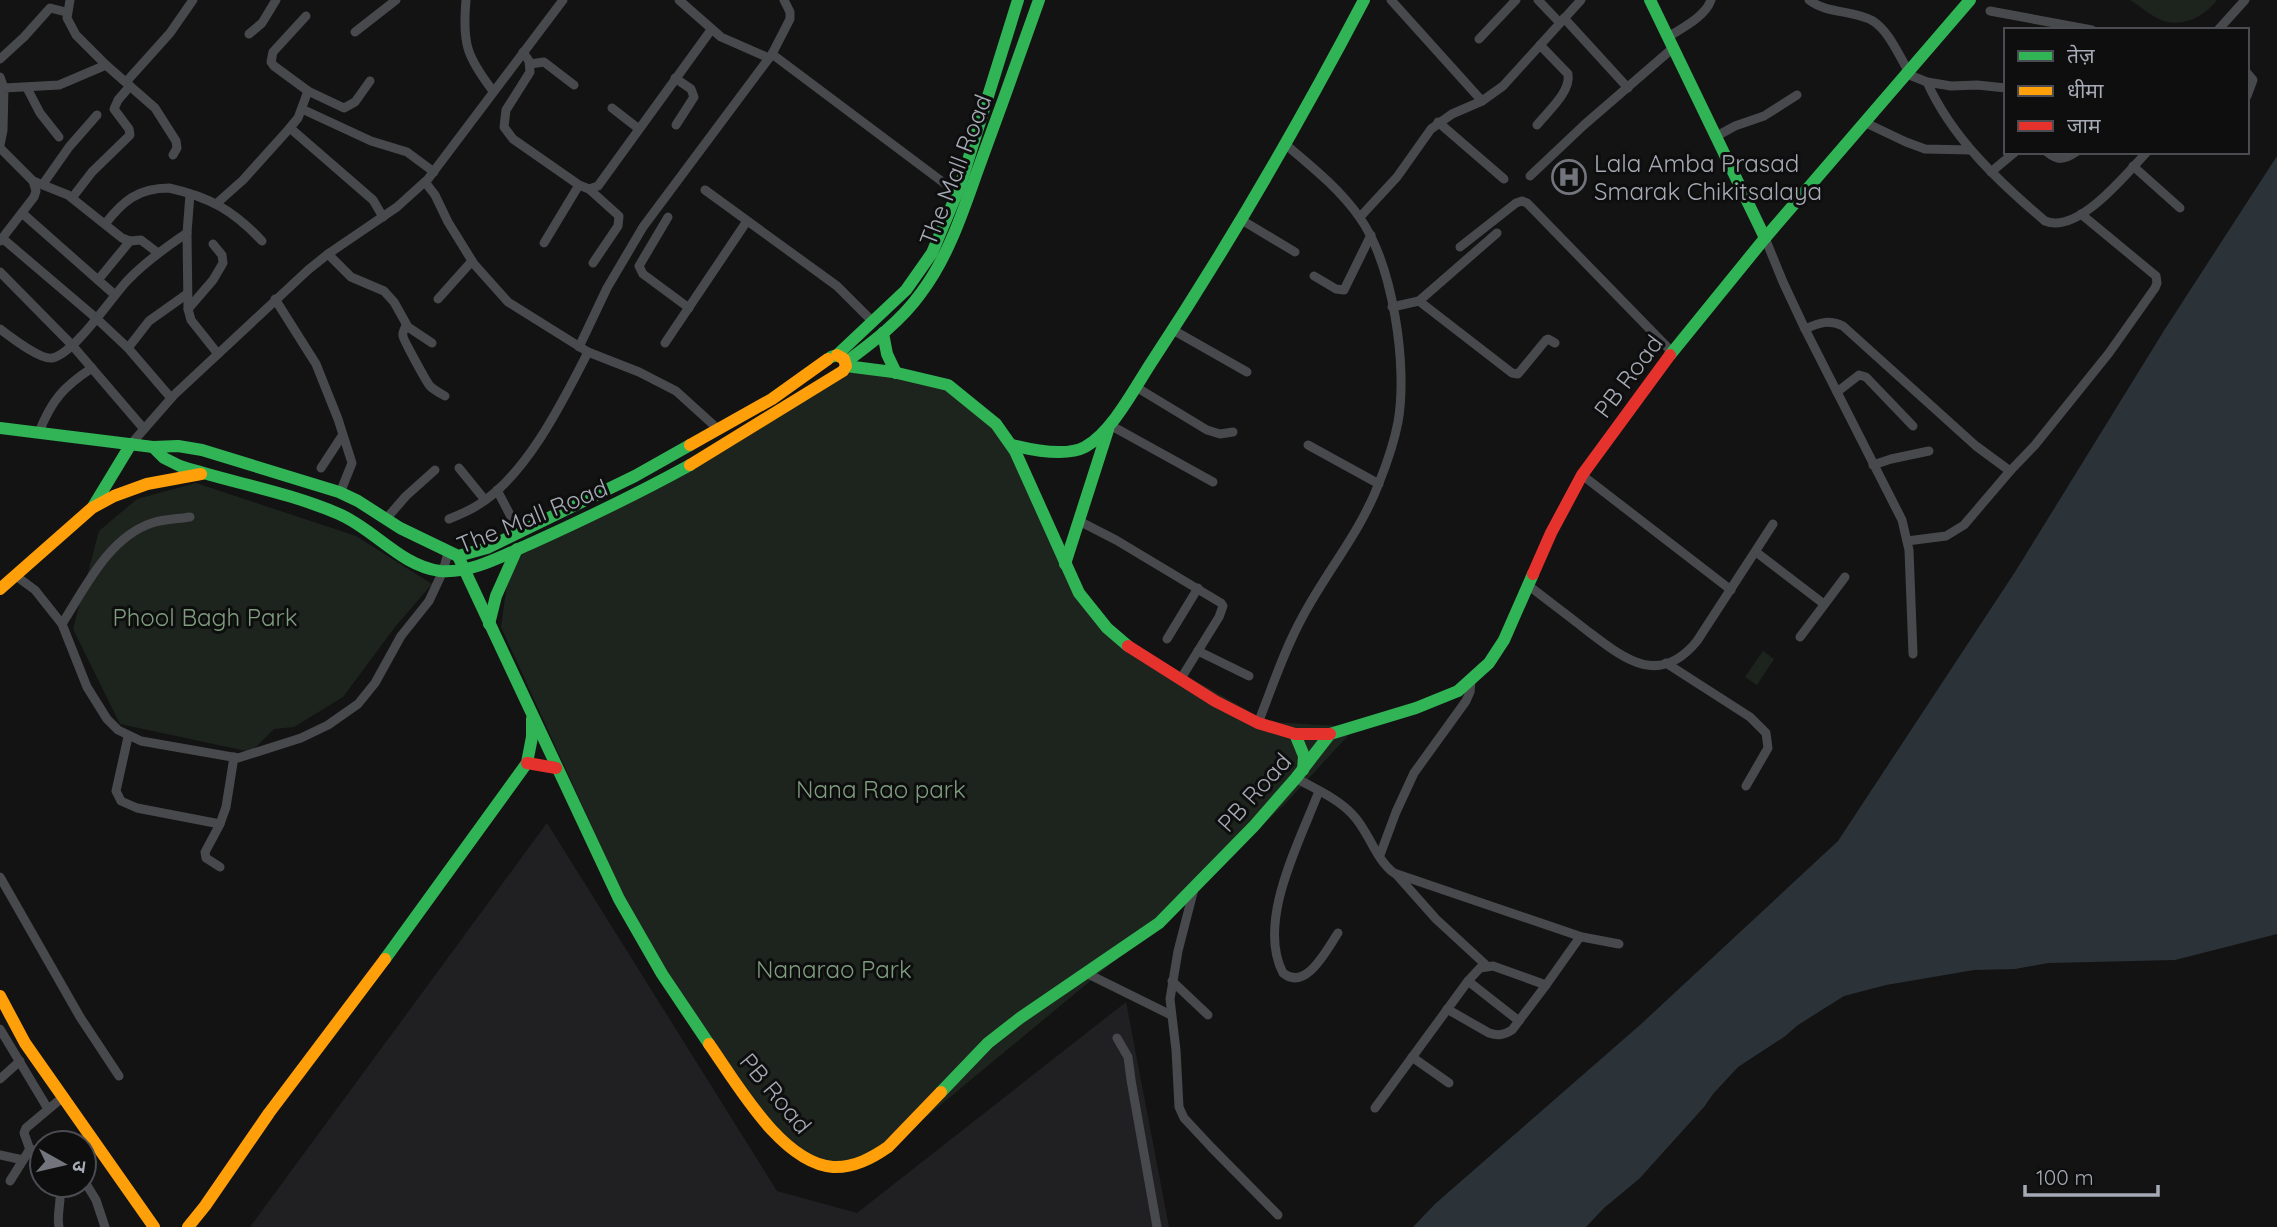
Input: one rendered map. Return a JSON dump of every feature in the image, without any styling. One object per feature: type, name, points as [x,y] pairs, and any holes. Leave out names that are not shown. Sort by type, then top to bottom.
[{"type":"street","points":[[70,0],[66,12],[68,24],[106,65],[155,108],[177,145],[173,155]]},
{"type":"street","points":[[72,198],[92,172],[130,135],[129,129],[114,109],[118,100],[193,0]]},
{"type":"street","points":[[249,34],[262,23],[276,0]]},
{"type":"street","points":[[355,32],[396,0]]},
{"type":"street","points":[[466,0],[467,50],[477,70],[494,91]]},
{"type":"street","points":[[92,508],[131,443],[171,398],[275,299],[328,254],[383,216],[425,182],[563,0]]},
{"type":"street","points":[[679,0],[711,30],[729,41],[770,56],[962,196]]},
{"type":"street","points":[[449,519],[485,500],[497,490],[534,448],[584,350],[607,288],[643,227],[770,56],[790,19],[790,12],[784,0]]},
{"type":"street","name":"The Mall Road","points":[[153,447],[164,458],[202,473],[296,499],[345,516],[410,558],[433,570],[443,571],[464,569],[517,549],[644,490],[722,446],[883,333],[912,305],[943,260],[1018,0]]},
{"type":"street","name":"The Mall Road","points":[[0,428],[153,447],[171,444],[220,454],[340,493],[453,555],[487,548],[635,476],[839,363],[873,322],[906,290],[937,242],[962,196],[1039,0]]},
{"type":"street","points":[[1012,445],[1038,451],[1076,450],[1087,446],[1110,426],[1173,330],[1285,144],[1335,58],[1364,0]]},
{"type":"street","points":[[1391,0],[1482,101]]},
{"type":"street","points":[[1479,39],[1516,0]]},
{"type":"street","points":[[1538,0],[1562,20],[1628,88]]},
{"type":"street","points":[[1360,217],[1397,177],[1422,139],[1438,122],[1482,101],[1503,86],[1581,0]]},
{"type":"street","points":[[1650,0],[1765,238],[1805,329],[1895,504],[1908,541],[1913,654]]},
{"type":"street","points":[[1530,176],[1628,88],[1710,5],[1711,0]]},
{"type":"street","points":[[1809,0],[1820,6],[1873,21],[1884,32],[1908,73],[1927,82],[1951,86],[2004,88]]},
{"type":"street","name":"PB Road","points":[[453,555],[464,569],[556,768],[652,959],[691,1020],[777,1133],[811,1161],[824,1166],[858,1165],[888,1147],[988,1044],[1159,923],[1254,826],[1330,734],[1416,708],[1458,691],[1489,663],[1504,640],[1551,533],[1582,475],[1600,448],[1672,352],[1765,238],[1970,0]]},
{"type":"street","points":[[2220,28],[2245,0]]},
{"type":"street","points":[[0,59],[50,8],[66,12]]},
{"type":"street","points":[[1990,11],[2081,28]]},
{"type":"street","points":[[306,16],[273,52],[271,62],[274,66],[308,91],[344,108],[355,102],[370,81]]},
{"type":"street","points":[[589,189],[598,186],[711,30]]},
{"type":"street","points":[[1537,125],[1566,89],[1569,79],[1568,74],[1540,45]]},
{"type":"street","points":[[523,52],[530,64],[530,72],[506,110],[504,127],[513,139],[579,185],[589,189],[619,216],[618,226],[593,263]]},
{"type":"street","points":[[530,64],[544,62],[573,85]]},
{"type":"street","points":[[4,88],[59,85],[106,65]]},
{"type":"street","points":[[2249,75],[2253,80],[2249,91]]},
{"type":"street","points":[[0,76],[4,88],[2,152],[38,183],[72,198],[122,238],[130,241],[141,240],[158,253]]},
{"type":"street","points":[[675,78],[691,89],[694,97],[676,125]]},
{"type":"street","points":[[1927,82],[1938,105],[1971,150],[2045,221],[2056,224],[2081,214],[2100,200],[2145,154]]},
{"type":"street","points":[[27,88],[40,114],[59,137]]},
{"type":"street","points":[[216,204],[243,180],[290,128],[302,109],[308,91]]},
{"type":"street","points":[[1714,137],[1735,126],[1765,116],[1797,95]]},
{"type":"street","points":[[612,108],[639,129]]},
{"type":"street","points":[[302,109],[363,137],[407,152],[434,172]]},
{"type":"street","points":[[97,115],[38,183],[34,197],[1,239],[96,318],[128,348],[171,398]]},
{"type":"street","points":[[1438,122],[1504,178]]},
{"type":"street","points":[[1866,123],[1925,149],[1971,150]]},
{"type":"street","points":[[290,128],[373,200],[383,216]]},
{"type":"street","points":[[1258,723],[1303,614],[1362,518],[1379,485],[1398,423],[1401,393],[1400,351],[1392,307],[1385,273],[1371,235],[1360,217],[1338,192],[1285,144]]},
{"type":"street","points":[[1991,172],[2013,154]]},
{"type":"street","points":[[2050,154],[2063,160],[2073,154]]},
{"type":"street","points":[[2133,166],[2180,208]]},
{"type":"street","points":[[425,182],[472,261],[490,285],[508,302],[584,350],[639,372],[676,391],[718,429]]},
{"type":"street","points":[[544,243],[579,185]]},
{"type":"street","points":[[105,224],[124,201],[162,188],[190,194],[235,214],[262,241]]},
{"type":"street","points":[[705,190],[837,286],[873,322]]},
{"type":"street","points":[[190,194],[187,233],[188,309],[191,320],[218,354]]},
{"type":"street","points":[[1460,247],[1516,203],[1527,203],[1672,352]]},
{"type":"street","points":[[22,213],[115,295]]},
{"type":"street","points":[[1908,541],[1947,536],[1964,525],[2035,445],[2109,354],[2157,283],[2156,276],[2081,214]]},
{"type":"street","points":[[668,217],[639,266],[643,274],[689,308]]},
{"type":"street","points":[[1240,219],[1295,252]]},
{"type":"street","points":[[665,343],[747,221]]},
{"type":"street","points":[[0,329],[48,358],[59,355],[72,345],[128,280],[158,253],[187,233]]},
{"type":"street","points":[[1392,307],[1419,301],[1497,233]]},
{"type":"street","points":[[1314,276],[1336,289],[1344,290],[1371,235]]},
{"type":"street","points":[[98,280],[130,241]]},
{"type":"street","points":[[188,309],[223,263],[222,256],[213,244]]},
{"type":"street","points":[[328,254],[351,277],[390,296],[406,325],[432,343]]},
{"type":"street","points":[[438,299],[472,261]]},
{"type":"street","points":[[0,272],[72,345],[144,429]]},
{"type":"street","points":[[128,348],[149,321],[187,294]]},
{"type":"street","points":[[275,299],[316,364],[333,405],[352,463],[340,493]]},
{"type":"street","points":[[1419,301],[1512,373],[1518,374],[1523,370],[1546,340],[1555,343]]},
{"type":"street","points":[[1805,329],[1822,321],[1836,322],[1843,326],[1976,446],[2010,471]]},
{"type":"street","points":[[406,325],[404,340],[425,379],[445,396]]},
{"type":"street","points":[[1173,330],[1247,372]]},
{"type":"street","points":[[883,333],[887,354],[896,373]]},
{"type":"street","points":[[839,363],[896,373],[954,388],[996,424],[1012,445],[1065,564],[1085,602],[1107,628],[1136,653],[1258,723],[1295,734],[1330,734]]},
{"type":"street","points":[[39,432],[52,403],[61,391],[92,368]]},
{"type":"street","points":[[1837,392],[1859,375],[1866,377],[1913,426]]},
{"type":"street","points":[[1136,387],[1207,430],[1220,434],[1233,432]]},
{"type":"street","points":[[1110,426],[1213,482]]},
{"type":"street","points":[[1065,564],[1110,426]]},
{"type":"street","points":[[321,468],[342,436]]},
{"type":"street","points":[[1308,445],[1379,485]]},
{"type":"street","points":[[1873,465],[1929,451]]},
{"type":"street","points":[[459,468],[485,500]]},
{"type":"street","points":[[386,519],[406,496],[435,470]]},
{"type":"street","points":[[0,589],[92,508],[114,496],[147,484],[202,473]]},
{"type":"street","points":[[1582,475],[1731,590]]},
{"type":"street","points":[[497,490],[519,532]]},
{"type":"street","points":[[62,624],[92,577],[124,539],[156,521],[190,517]]},
{"type":"street","points":[[1079,521],[1216,598],[1223,607],[1180,680]]},
{"type":"street","points":[[1528,586],[1623,658],[1644,665],[1666,663],[1686,654],[1773,524]]},
{"type":"street","points":[[489,624],[496,596],[517,549]]},
{"type":"street","points":[[1756,552],[1824,604]]},
{"type":"street","points":[[16,576],[35,590],[62,624],[86,687],[107,719],[118,730],[141,741],[234,757],[249,755],[301,738],[328,725],[358,704],[371,688],[401,636],[429,601],[453,555]]},
{"type":"street","points":[[1800,637],[1844,577]]},
{"type":"street","points":[[1167,639],[1198,588]]},
{"type":"street","points":[[1198,651],[1249,676]]},
{"type":"street","points":[[1666,663],[1750,717],[1766,733],[1768,748],[1746,786]]},
{"type":"street","points":[[1380,855],[1404,792],[1429,751],[1466,701],[1471,681]]},
{"type":"street","points":[[188,1227],[211,1198],[269,1112],[433,895],[527,763],[532,737],[532,716]]},
{"type":"street","points":[[1295,734],[1303,750],[1299,774],[1353,814],[1389,869],[1436,919],[1487,966]]},
{"type":"street","points":[[128,737],[116,789],[116,795],[121,801],[137,808],[220,824]]},
{"type":"street","points":[[220,867],[206,858],[205,852],[226,807],[234,757]]},
{"type":"street","points":[[527,763],[556,768]]},
{"type":"street","points":[[1319,791],[1276,907],[1274,943],[1283,973],[1293,979],[1300,979],[1308,974],[1338,933]]},
{"type":"street","points":[[1394,873],[1580,937],[1619,944]]},
{"type":"street","points":[[0,877],[73,1005],[119,1076]]},
{"type":"street","points":[[1196,883],[1170,999],[1176,1050],[1177,1100],[1184,1118],[1278,1215]]},
{"type":"street","points":[[1447,1009],[1495,1035],[1506,1033],[1519,1021],[1580,937]]},
{"type":"street","points":[[1375,1108],[1480,968],[1493,966],[1546,985]]},
{"type":"street","points":[[1087,972],[1171,1015]]},
{"type":"street","points":[[1172,981],[1208,1015]]},
{"type":"street","points":[[1468,981],[1519,1021]]},
{"type":"street","points":[[0,996],[25,1043],[154,1227]]},
{"type":"street","points":[[0,1030],[48,1109]]},
{"type":"street","points":[[1117,1038],[1128,1057],[1157,1227]]},
{"type":"street","points":[[1412,1057],[1449,1083]]},
{"type":"street","points":[[0,1079],[19,1061]]},
{"type":"street","points":[[28,1146],[24,1133],[26,1128],[63,1097]]},
{"type":"street","points":[[10,1181],[28,1152]]},
{"type":"street","points":[[0,1155],[23,1160]]},
{"type":"street","points":[[59,1227],[60,1199]]},
{"type":"street","points":[[95,1199],[105,1227]]},
{"type":"shaded area","points":[[2277,156],[2277,934],[2175,960],[2048,963],[2015,969],[1974,970],[1886,985],[1844,996],[1738,1067],[1639,1179],[1586,1227],[1413,1227],[1435,1204],[1640,1025],[1838,841],[2015,572],[2165,329]]},
{"type":"shaded area","points":[[547,823],[777,1191],[857,1213],[1126,1002],[1169,1227],[250,1227]]},
{"type":"green space","points":[[2130,0],[2217,0],[2194,19],[2172,22],[2160,19]]},
{"type":"green space","name":"Nana Rao park","points":[[845,370],[897,374],[958,393],[999,429],[1064,564],[1122,639],[1268,722],[1356,727],[1284,805],[1130,948],[874,1160],[815,1167],[742,1097],[654,963],[501,627],[507,584],[522,554]]},
{"type":"green space","name":"Phool Bagh Park","points":[[196,483],[356,536],[432,584],[395,627],[343,697],[294,727],[274,729],[251,752],[120,724],[73,629],[99,531],[137,499]]},
{"type":"green space","points":[[1763,651],[1774,659],[1757,685],[1745,677]]},
{"type":"traffic: fast","points":[[831,357],[837,355],[906,290],[932,253],[960,186],[1018,0]]},
{"type":"traffic: fast","points":[[846,362],[905,313],[931,279],[947,250],[1039,0]]},
{"type":"traffic: fast","points":[[1012,445],[1049,452],[1077,450],[1095,440],[1113,421],[1235,229],[1364,0]]},
{"type":"traffic: fast","points":[[1650,0],[1765,238]]},
{"type":"traffic: fast","points":[[1670,355],[1765,238],[1970,0]]},
{"type":"traffic: fast","points":[[883,333],[887,354],[896,373]]},
{"type":"traffic: fast","points":[[846,366],[893,372],[948,385],[996,424],[1015,451],[1079,593],[1107,628],[1128,646]]},
{"type":"traffic: fast","points":[[0,428],[153,447],[178,446],[202,450],[339,492],[400,528],[458,556],[487,548],[635,476],[690,445]]},
{"type":"traffic: fast","points":[[1065,564],[1108,430]]},
{"type":"traffic: fast","points":[[94,505],[131,444]]},
{"type":"traffic: fast","points":[[153,447],[164,458],[180,466],[300,500],[339,514],[400,555],[426,568],[440,571],[464,570],[499,558],[690,465]]},
{"type":"traffic: fast","points":[[489,624],[496,596],[517,549]]},
{"type":"traffic: fast","points":[[458,556],[619,899],[662,974],[709,1044]]},
{"type":"traffic: fast","points":[[941,1092],[988,1043],[1020,1018],[1159,923],[1254,826],[1330,734],[1416,708],[1458,691],[1489,663],[1504,640],[1533,574]]},
{"type":"traffic: fast","points":[[385,959],[527,763],[532,719]]},
{"type":"traffic: fast","points":[[1295,734],[1304,756],[1303,770]]},
{"type":"traffic: slow","points":[[690,465],[843,371],[846,366],[844,359],[837,355]]},
{"type":"traffic: slow","points":[[690,445],[772,399],[828,359]]},
{"type":"traffic: slow","points":[[0,589],[92,508],[114,496],[147,484],[201,474]]},
{"type":"traffic: slow","points":[[188,1227],[269,1113],[385,959]]},
{"type":"traffic: slow","points":[[0,996],[25,1043],[154,1227]]},
{"type":"traffic: slow","points":[[709,1044],[746,1099],[778,1136],[795,1151],[814,1162],[833,1167],[862,1162],[888,1147],[941,1092]]},
{"type":"traffic: jam","points":[[1533,574],[1582,475],[1670,355]]},
{"type":"traffic: jam","points":[[1128,646],[1215,701],[1258,723],[1295,734],[1330,734]]},
{"type":"traffic: jam","points":[[527,763],[556,768]]},
{"type":"place","name":"Lala Amba Prasad Smarak Chikitsalaya","points":[[1569,177]]},
{"type":"park label","name":"Nanarao Park","points":[[834,969]]}]
